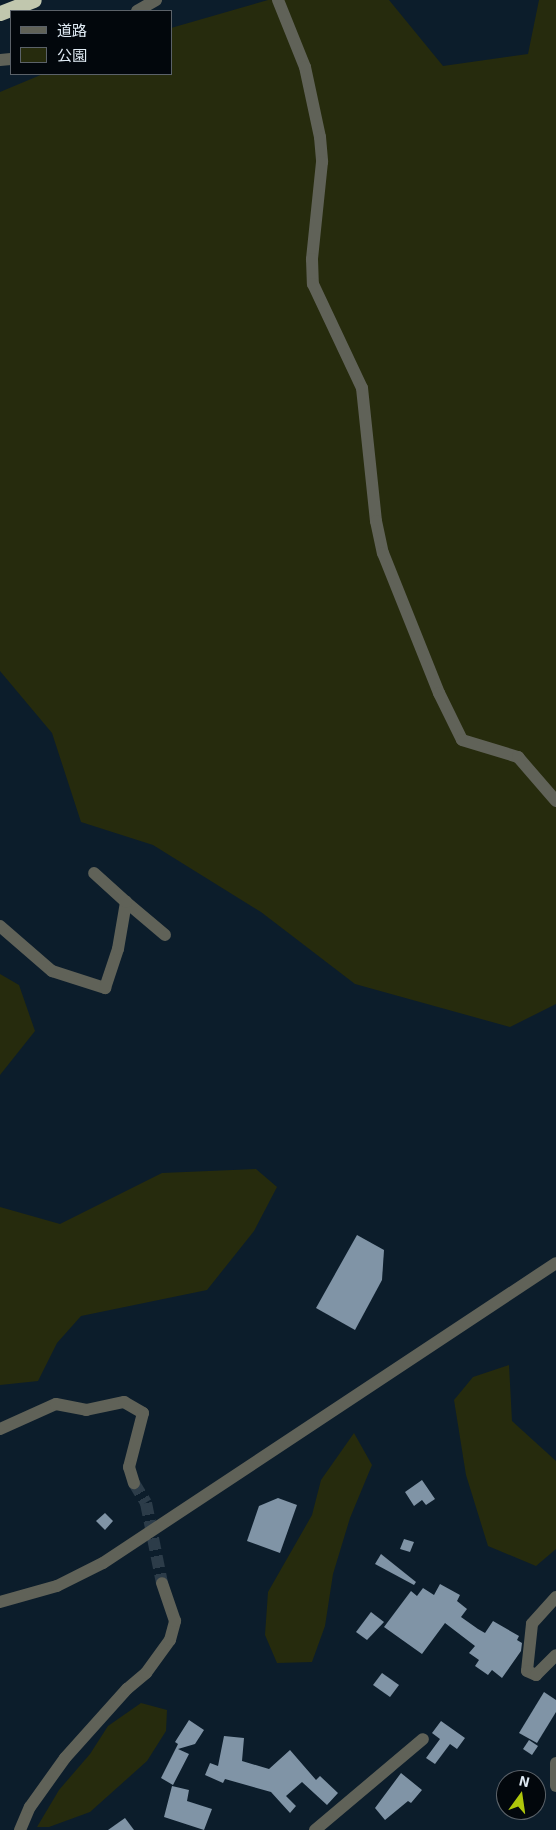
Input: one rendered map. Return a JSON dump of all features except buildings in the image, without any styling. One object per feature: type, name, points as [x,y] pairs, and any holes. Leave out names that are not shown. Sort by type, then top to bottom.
[{"type":"highway","points":[[0,13],[34,0]]},
{"type":"street","points":[[139,10],[156,0]]},
{"type":"street","points":[[278,0],[305,67],[320,136],[322,162],[312,259],[313,284],[362,388],[376,521],[383,553],[439,693],[462,740],[518,757],[556,801]]},
{"type":"street","points":[[94,873],[166,935]]},
{"type":"street","points":[[0,926],[52,971],[105,988],[118,949],[126,902]]},
{"type":"street","points":[[0,1602],[57,1586],[103,1563],[556,1262]]},
{"type":"street","points":[[0,1429],[56,1404],[86,1410],[124,1402],[143,1413],[129,1467],[134,1483]]},
{"type":"street","points":[[20,1830],[30,1807],[65,1758],[127,1689],[146,1673],[170,1640],[175,1621],[162,1583]]},
{"type":"street","points":[[556,1597],[532,1624],[528,1671],[536,1675],[556,1655]]},
{"type":"street","points":[[316,1830],[423,1739]]},
{"type":"street","points":[[556,1763],[556,1786]]},
{"type":"green space","points":[[268,0],[389,0],[443,66],[528,54],[539,0],[556,0],[556,1004],[510,1027],[355,984],[261,912],[153,845],[81,822],[52,733],[0,671],[0,92],[41,75],[172,75],[172,28]]},
{"type":"green space","points":[[0,974],[19,985],[35,1031],[0,1075]]},
{"type":"green space","points":[[256,1169],[277,1187],[254,1231],[207,1290],[81,1316],[57,1343],[38,1381],[0,1385],[0,1207],[60,1224],[162,1173]]},
{"type":"green space","points":[[509,1365],[512,1421],[556,1461],[556,1549],[536,1566],[488,1546],[466,1475],[454,1400],[473,1377]]},
{"type":"green space","points":[[354,1433],[372,1465],[350,1518],[333,1574],[325,1626],[312,1662],[277,1663],[265,1635],[268,1592],[312,1515],[321,1480]]},
{"type":"green space","points":[[141,1703],[167,1710],[166,1731],[147,1761],[90,1812],[49,1827],[37,1827],[59,1790],[90,1754],[108,1726]]},
{"type":"tunnel","points":[[134,1483],[146,1503],[162,1583]]}]
